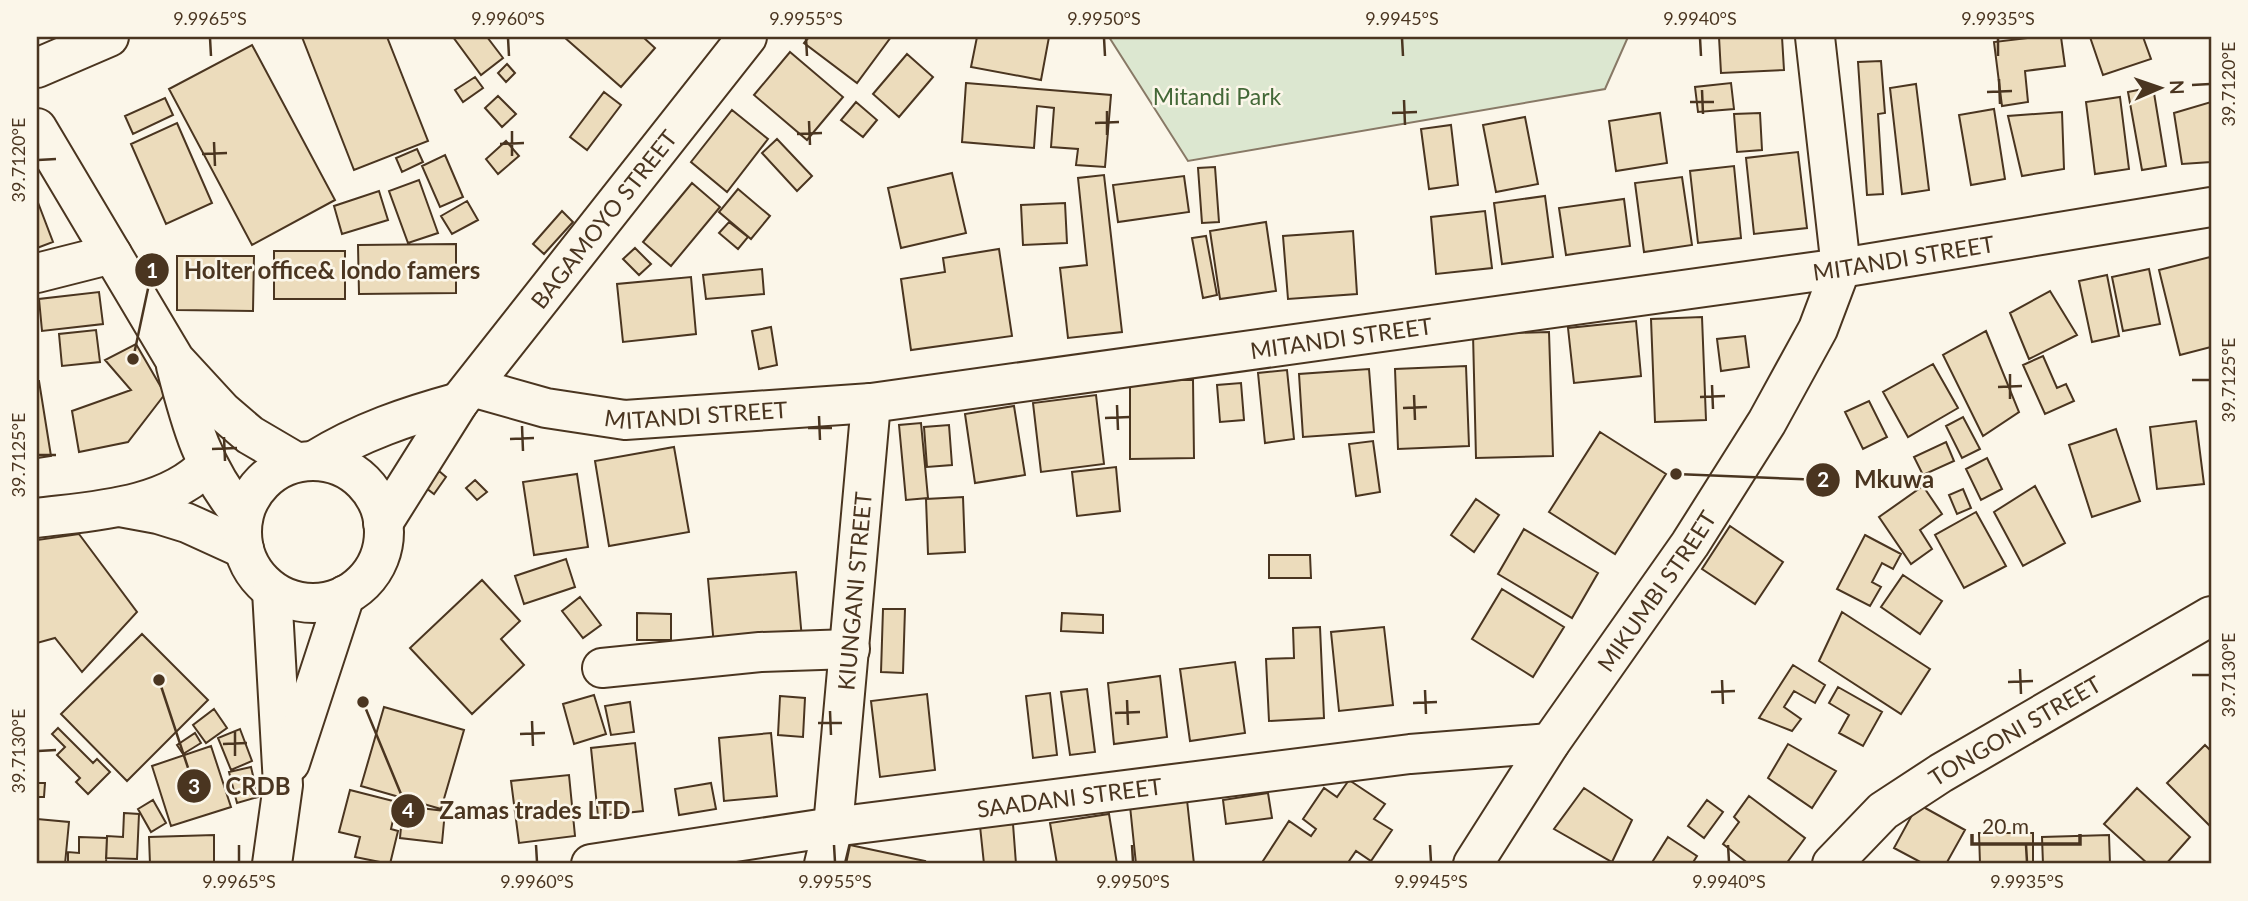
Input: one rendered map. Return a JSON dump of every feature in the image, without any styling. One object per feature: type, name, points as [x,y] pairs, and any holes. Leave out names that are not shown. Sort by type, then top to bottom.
[{"type":"street","points":[[37,68],[109,37]]},
{"type":"street","name":"BAGAMOYO STREET","points":[[383,523],[466,394],[747,37]]},
{"type":"street","points":[[1815,37],[1841,268]]},
{"type":"street","points":[[37,128],[174,360],[222,411],[250,435],[305,461],[334,464],[352,473],[367,486],[378,504],[383,523],[382,545],[375,565],[363,583],[345,595],[327,602],[308,603],[290,600],[272,591],[260,579],[250,565],[244,533],[207,465],[194,433],[174,360]]},
{"type":"street","name":"MITANDI STREET","points":[[466,394],[625,420],[871,403],[1841,268],[2211,206]]},
{"type":"street","points":[[37,273],[112,254]]},
{"type":"street","name":"MIKUMBI STREET","points":[[1472,864],[1550,743],[1690,544],[1767,422],[1818,329],[1841,268]]},
{"type":"street","points":[[244,533],[248,502],[267,477],[280,468],[305,461],[382,426],[466,394]]},
{"type":"street","name":"KIUNGANI STREET","points":[[824,864],[833,827],[871,403]]},
{"type":"street","points":[[37,518],[118,507],[174,490],[191,480],[207,465]]},
{"type":"street","points":[[118,507],[244,533]]},
{"type":"street","points":[[272,591],[283,785]]},
{"type":"street","points":[[272,864],[283,785],[345,595]]},
{"type":"street","name":"TONGONI STREET","points":[[1832,864],[1883,811],[1941,773],[2211,616]]},
{"type":"street","points":[[602,668],[760,652],[850,649]]},
{"type":"street","name":"SAADANI STREET","points":[[591,864],[833,827],[1410,754],[1550,743]]},
{"type":"green space","name":"Mitandi Park","points":[[1109,37],[1628,37],[1605,89],[1188,161]]},
{"type":"building","points":[[302,37],[387,37],[428,141],[354,170]]},
{"type":"building","points":[[453,37],[487,37],[503,58],[481,75]]},
{"type":"building","points":[[564,37],[643,37],[655,48],[621,87]]},
{"type":"building","points":[[809,37],[891,37],[857,83],[804,43]]},
{"type":"building","points":[[977,37],[1049,37],[1041,80],[971,67]]},
{"type":"building","points":[[1719,37],[1782,37],[1784,70],[1721,73]]},
{"type":"building","points":[[2061,37],[2065,66],[2025,71],[2028,102],[2002,106],[1994,42]]},
{"type":"building","points":[[2090,37],[2143,37],[2151,59],[2103,75]]},
{"type":"building","points":[[252,45],[335,200],[252,245],[169,89]]},
{"type":"building","points":[[790,52],[843,97],[807,140],[754,95]]},
{"type":"building","points":[[907,54],[933,77],[899,117],[873,94]]},
{"type":"building","points":[[1881,61],[1885,113],[1878,114],[1883,194],[1867,195],[1858,62]]},
{"type":"building","points":[[507,64],[515,73],[506,82],[498,73]]},
{"type":"building","points":[[475,77],[483,88],[463,102],[455,90]]},
{"type":"building","points":[[966,83],[1111,95],[1105,167],[1076,165],[1078,149],[1051,147],[1054,108],[1037,106],[1034,148],[962,142]]},
{"type":"building","points":[[1731,83],[1734,109],[1698,112],[1695,87]]},
{"type":"building","points":[[1916,84],[1929,190],[1902,194],[1890,88]]},
{"type":"building","points":[[2153,87],[2166,166],[2142,170],[2128,92]]},
{"type":"building","points":[[604,92],[621,105],[587,150],[570,137]]},
{"type":"building","points":[[498,96],[516,114],[502,127],[485,108]]},
{"type":"building","points":[[2120,97],[2129,169],[2095,174],[2086,102]]},
{"type":"building","points":[[165,98],[173,115],[133,134],[125,116]]},
{"type":"building","points":[[856,102],[877,120],[863,137],[841,120]]},
{"type":"building","points":[[2211,102],[2211,162],[2182,164],[2174,113]]},
{"type":"building","points":[[1994,109],[2005,179],[1971,185],[1959,115]]},
{"type":"building","points":[[732,110],[768,139],[727,192],[691,162]]},
{"type":"building","points":[[2062,112],[2064,169],[2022,176],[2008,116]]},
{"type":"building","points":[[1660,113],[1667,163],[1616,171],[1609,121]]},
{"type":"building","points":[[1760,113],[1762,150],[1737,152],[1734,114]]},
{"type":"building","points":[[1525,117],[1538,184],[1496,192],[1483,125]]},
{"type":"building","points":[[177,123],[212,203],[166,224],[131,144]]},
{"type":"building","points":[[1451,125],[1458,185],[1429,189],[1421,129]]},
{"type":"building","points":[[777,139],[812,176],[797,191],[762,153]]},
{"type":"building","points":[[506,141],[519,156],[498,174],[486,159]]},
{"type":"building","points":[[417,149],[423,162],[402,172],[396,158]]},
{"type":"building","points":[[1798,152],[1807,228],[1754,234],[1746,158]]},
{"type":"building","points":[[445,155],[463,197],[440,207],[422,166]]},
{"type":"building","points":[[1734,166],[1741,238],[1698,243],[1690,171]]},
{"type":"building","points":[[1215,167],[1219,222],[1202,223],[1198,168]]},
{"type":"building","points":[[952,173],[966,233],[901,248],[888,188]]},
{"type":"building","points":[[1104,175],[1122,332],[1068,338],[1060,268],[1087,265],[1078,178]]},
{"type":"building","points":[[1184,176],[1189,212],[1118,222],[1113,185]]},
{"type":"building","points":[[1682,177],[1692,245],[1644,252],[1635,183]]},
{"type":"building","points":[[419,180],[438,233],[408,243],[389,191]]},
{"type":"building","points":[[692,183],[720,207],[671,266],[643,242]]},
{"type":"building","points":[[738,189],[770,216],[751,239],[719,212]]},
{"type":"building","points":[[379,191],[388,220],[342,234],[334,206]]},
{"type":"building","points":[[1545,196],[1553,257],[1502,264],[1494,203]]},
{"type":"building","points":[[1624,199],[1630,246],[1566,255],[1559,208]]},
{"type":"building","points":[[37,200],[53,242],[37,248]]},
{"type":"building","points":[[467,201],[478,220],[452,234],[441,216]]},
{"type":"building","points":[[1065,203],[1067,243],[1023,245],[1021,205]]},
{"type":"building","points":[[562,211],[573,222],[544,254],[533,244]]},
{"type":"building","points":[[1485,211],[1492,268],[1436,274],[1431,217]]},
{"type":"building","points":[[729,222],[748,237],[738,249],[719,233]]},
{"type":"building","points":[[1266,222],[1276,291],[1220,299],[1210,231]]},
{"type":"building","points":[[1353,231],[1357,294],[1288,299],[1283,236]]},
{"type":"building","points":[[1206,236],[1217,295],[1203,298],[1192,238]]},
{"type":"building","points":[[456,244],[456,293],[359,294],[358,245]]},
{"type":"building","points":[[635,248],[651,264],[639,275],[623,259]]},
{"type":"building","points":[[999,249],[1012,336],[911,350],[901,279],[945,272],[943,258]]},
{"type":"building","points":[[274,251],[345,251],[345,299],[274,299]]},
{"type":"building","points":[[177,256],[254,256],[253,311],[177,310]]},
{"type":"building","points":[[2210,257],[2211,347],[2180,355],[2159,270]]},
{"type":"building","points":[[762,269],[764,294],[706,299],[703,275]]},
{"type":"building","points":[[2149,269],[2160,324],[2123,331],[2112,277]]},
{"type":"building","points":[[2107,275],[2119,336],[2092,342],[2079,281]]},
{"type":"building","points":[[691,277],[696,334],[623,342],[617,284]]},
{"type":"building","points":[[2050,291],[2077,335],[2029,359],[2010,313]]},
{"type":"building","points":[[99,292],[103,324],[42,331],[39,299]]},
{"type":"building","points":[[1702,317],[1706,420],[1655,422],[1651,319]]},
{"type":"building","points":[[1636,321],[1641,376],[1574,383],[1568,328]]},
{"type":"building","points":[[771,327],[777,365],[759,369],[752,331]]},
{"type":"building","points":[[96,330],[100,362],[62,366],[59,334]]},
{"type":"building","points":[[1986,331],[2019,412],[1983,436],[1943,355]]},
{"type":"building","points":[[1549,332],[1553,456],[1476,458],[1473,334]]},
{"type":"building","points":[[1745,336],[1749,367],[1721,371],[1717,339]]},
{"type":"building","points":[[136,344],[165,394],[128,442],[79,452],[72,411],[131,390],[105,360]]},
{"type":"building","points":[[2043,356],[2057,388],[2066,384],[2074,401],[2045,414],[2023,365]]},
{"type":"building","points":[[1933,364],[1958,408],[1908,437],[1883,392]]},
{"type":"building","points":[[1466,366],[1469,446],[1398,449],[1395,369]]},
{"type":"building","points":[[1369,369],[1374,432],[1303,437],[1299,374]]},
{"type":"building","points":[[1287,370],[1294,439],[1265,443],[1258,373]]},
{"type":"building","points":[[1130,380],[1193,380],[1194,458],[1130,459]]},
{"type":"building","points":[[37,381],[51,456],[37,458]]},
{"type":"building","points":[[1241,383],[1244,420],[1220,422],[1217,385]]},
{"type":"building","points":[[1096,395],[1104,464],[1041,472],[1033,403]]},
{"type":"building","points":[[1869,401],[1887,437],[1863,449],[1845,412]]},
{"type":"building","points":[[1014,406],[1025,475],[975,483],[965,414]]},
{"type":"building","points":[[1963,417],[1980,449],[1962,458],[1946,426]]},
{"type":"building","points":[[2196,421],[2204,484],[2157,489],[2150,427]]},
{"type":"building","points":[[921,423],[928,498],[906,500],[899,425]]},
{"type":"building","points":[[949,425],[952,465],[927,467],[924,427]]},
{"type":"building","points":[[2116,429],[2140,501],[2092,517],[2069,445]]},
{"type":"building","points":[[1600,432],[1666,474],[1615,554],[1549,512]]},
{"type":"building","points":[[1373,441],[1380,492],[1356,496],[1349,444]]},
{"type":"building","points":[[1946,442],[1954,461],[1923,475],[1914,457]]},
{"type":"building","points":[[674,447],[689,532],[609,546],[595,461]]},
{"type":"building","points":[[1987,458],[2002,489],[1981,500],[1966,469]]},
{"type":"building","points":[[1116,467],[1120,511],[1077,516],[1072,472]]},
{"type":"building","points":[[439,471],[446,477],[434,494],[426,488]]},
{"type":"building","points":[[577,474],[588,547],[534,555],[523,482]]},
{"type":"building","points":[[475,480],[487,492],[477,500],[466,488]]},
{"type":"building","points":[[1923,486],[1942,514],[1920,530],[1932,549],[1911,564],[1879,517]]},
{"type":"building","points":[[2035,486],[2065,543],[2023,566],[1994,512]]},
{"type":"building","points":[[1963,489],[1971,508],[1957,514],[1949,495]]},
{"type":"building","points":[[963,497],[965,552],[928,554],[926,499]]},
{"type":"building","points":[[1476,499],[1499,515],[1474,552],[1451,535]]},
{"type":"building","points":[[1976,512],[2006,566],[1964,588],[1935,535]]},
{"type":"building","points":[[1730,526],[1783,562],[1755,604],[1702,569]]},
{"type":"building","points":[[1524,529],[1598,573],[1572,618],[1498,574]]},
{"type":"building","points":[[79,534],[137,612],[82,672],[55,638],[37,643],[37,540]]},
{"type":"building","points":[[1865,535],[1901,554],[1893,569],[1882,563],[1872,582],[1881,587],[1870,606],[1837,589]]},
{"type":"building","points":[[1269,555],[1310,555],[1311,578],[1269,578]]},
{"type":"building","points":[[566,559],[575,587],[524,604],[515,576]]},
{"type":"building","points":[[796,572],[802,639],[714,646],[708,579]]},
{"type":"building","points":[[1903,575],[1942,601],[1920,634],[1881,607]]},
{"type":"building","points":[[482,580],[520,621],[501,639],[524,665],[472,714],[410,648]]},
{"type":"building","points":[[1502,589],[1564,627],[1533,677],[1472,639]]},
{"type":"building","points":[[580,597],[601,625],[583,638],[562,611]]},
{"type":"building","points":[[883,609],[905,609],[903,673],[881,672]]},
{"type":"building","points":[[1842,612],[1930,669],[1901,714],[1819,661]]},
{"type":"building","points":[[637,613],[671,614],[671,640],[637,640]]},
{"type":"building","points":[[1062,613],[1103,615],[1103,633],[1061,631]]},
{"type":"building","points":[[1320,627],[1324,718],[1269,721],[1266,659],[1294,658],[1293,628]]},
{"type":"building","points":[[1384,627],[1393,705],[1339,711],[1331,632]]},
{"type":"building","points":[[142,634],[208,700],[127,781],[61,714]]},
{"type":"building","points":[[1235,662],[1245,733],[1190,741],[1180,669]]},
{"type":"building","points":[[1793,665],[1825,685],[1815,703],[1794,691],[1784,707],[1801,719],[1792,731],[1759,718]]},
{"type":"building","points":[[1160,676],[1167,737],[1114,744],[1108,683]]},
{"type":"building","points":[[1838,687],[1882,712],[1863,746],[1839,733],[1849,715],[1829,703]]},
{"type":"building","points":[[1087,689],[1095,752],[1070,755],[1061,692]]},
{"type":"building","points":[[1050,693],[1057,755],[1033,758],[1026,696]]},
{"type":"building","points":[[927,694],[935,770],[880,777],[871,701]]},
{"type":"building","points":[[594,695],[606,734],[574,744],[563,704]]},
{"type":"building","points":[[780,696],[805,698],[803,737],[778,735]]},
{"type":"building","points":[[630,702],[634,732],[611,735],[605,706]]},
{"type":"building","points":[[384,707],[464,730],[441,809],[361,786]]},
{"type":"building","points":[[214,709],[227,728],[206,743],[193,725]]},
{"type":"building","points":[[58,728],[93,763],[97,759],[110,772],[88,794],[76,782],[80,778],[57,755],[65,747],[52,734]]},
{"type":"building","points":[[240,729],[252,761],[231,770],[218,738]]},
{"type":"building","points":[[195,733],[201,743],[183,754],[177,745]]},
{"type":"building","points":[[771,733],[777,796],[724,801],[719,738]]},
{"type":"building","points":[[635,743],[643,811],[598,816],[591,748]]},
{"type":"building","points":[[1788,744],[1836,771],[1812,808],[1768,778]]},
{"type":"building","points":[[2205,745],[2211,751],[2211,827],[2167,783]]},
{"type":"building","points":[[211,746],[231,807],[171,826],[152,766]]},
{"type":"building","points":[[251,767],[258,797],[237,803],[229,772]]},
{"type":"building","points":[[569,775],[575,836],[519,843],[511,781]]},
{"type":"building","points":[[1349,780],[1385,804],[1374,819],[1392,830],[1371,861],[1356,851],[1347,864],[1261,864],[1289,821],[1311,836],[1316,829],[1303,819],[1324,788],[1337,797]]},
{"type":"building","points":[[37,783],[45,783],[44,797],[37,797]]},
{"type":"building","points":[[711,783],[716,809],[679,815],[675,789]]},
{"type":"building","points":[[1584,788],[1632,820],[1612,862],[1554,829]]},
{"type":"building","points":[[2137,788],[2190,837],[2166,864],[2148,864],[2104,824]]},
{"type":"building","points":[[350,790],[397,802],[391,829],[398,831],[390,864],[355,857],[360,837],[339,832]]},
{"type":"building","points":[[1268,793],[1272,818],[1226,824],[1223,800]]},
{"type":"building","points":[[1749,796],[1805,838],[1786,864],[1749,864],[1723,844],[1739,822],[1734,817]]},
{"type":"building","points":[[153,800],[166,823],[151,832],[138,809]]},
{"type":"building","points":[[1187,800],[1194,864],[1136,864],[1130,806]]},
{"type":"building","points":[[1707,800],[1723,812],[1704,838],[1688,826]]},
{"type":"building","points":[[1918,804],[1965,830],[1946,864],[1924,864],[1894,848]]},
{"type":"building","points":[[403,806],[445,811],[442,843],[400,838]]},
{"type":"building","points":[[124,813],[139,814],[137,859],[106,858],[107,836],[123,837]]},
{"type":"building","points":[[1109,814],[1117,864],[1057,864],[1050,823]]},
{"type":"building","points":[[37,819],[69,822],[65,864],[37,864]]},
{"type":"building","points":[[1013,824],[1016,864],[984,864],[980,826]]},
{"type":"building","points":[[1979,833],[2033,833],[2033,864],[1980,864]]},
{"type":"building","points":[[214,835],[214,864],[150,864],[149,837]]},
{"type":"building","points":[[2109,835],[2110,864],[2043,864],[2042,837]]},
{"type":"building","points":[[79,837],[107,838],[106,864],[68,864],[68,852],[79,853]]},
{"type":"building","points":[[1668,837],[1697,856],[1692,864],[1651,864]]},
{"type":"building","points":[[850,845],[925,861],[924,864],[846,864]]},
{"type":"place","name":"Holter office& londo famers","points":[[133,359]]},
{"type":"place","name":"Mkuwa","points":[[1676,474]]},
{"type":"place","name":"CRDB","points":[[159,680]]},
{"type":"place","name":"Zamas trades LTD","points":[[363,702]]}]
